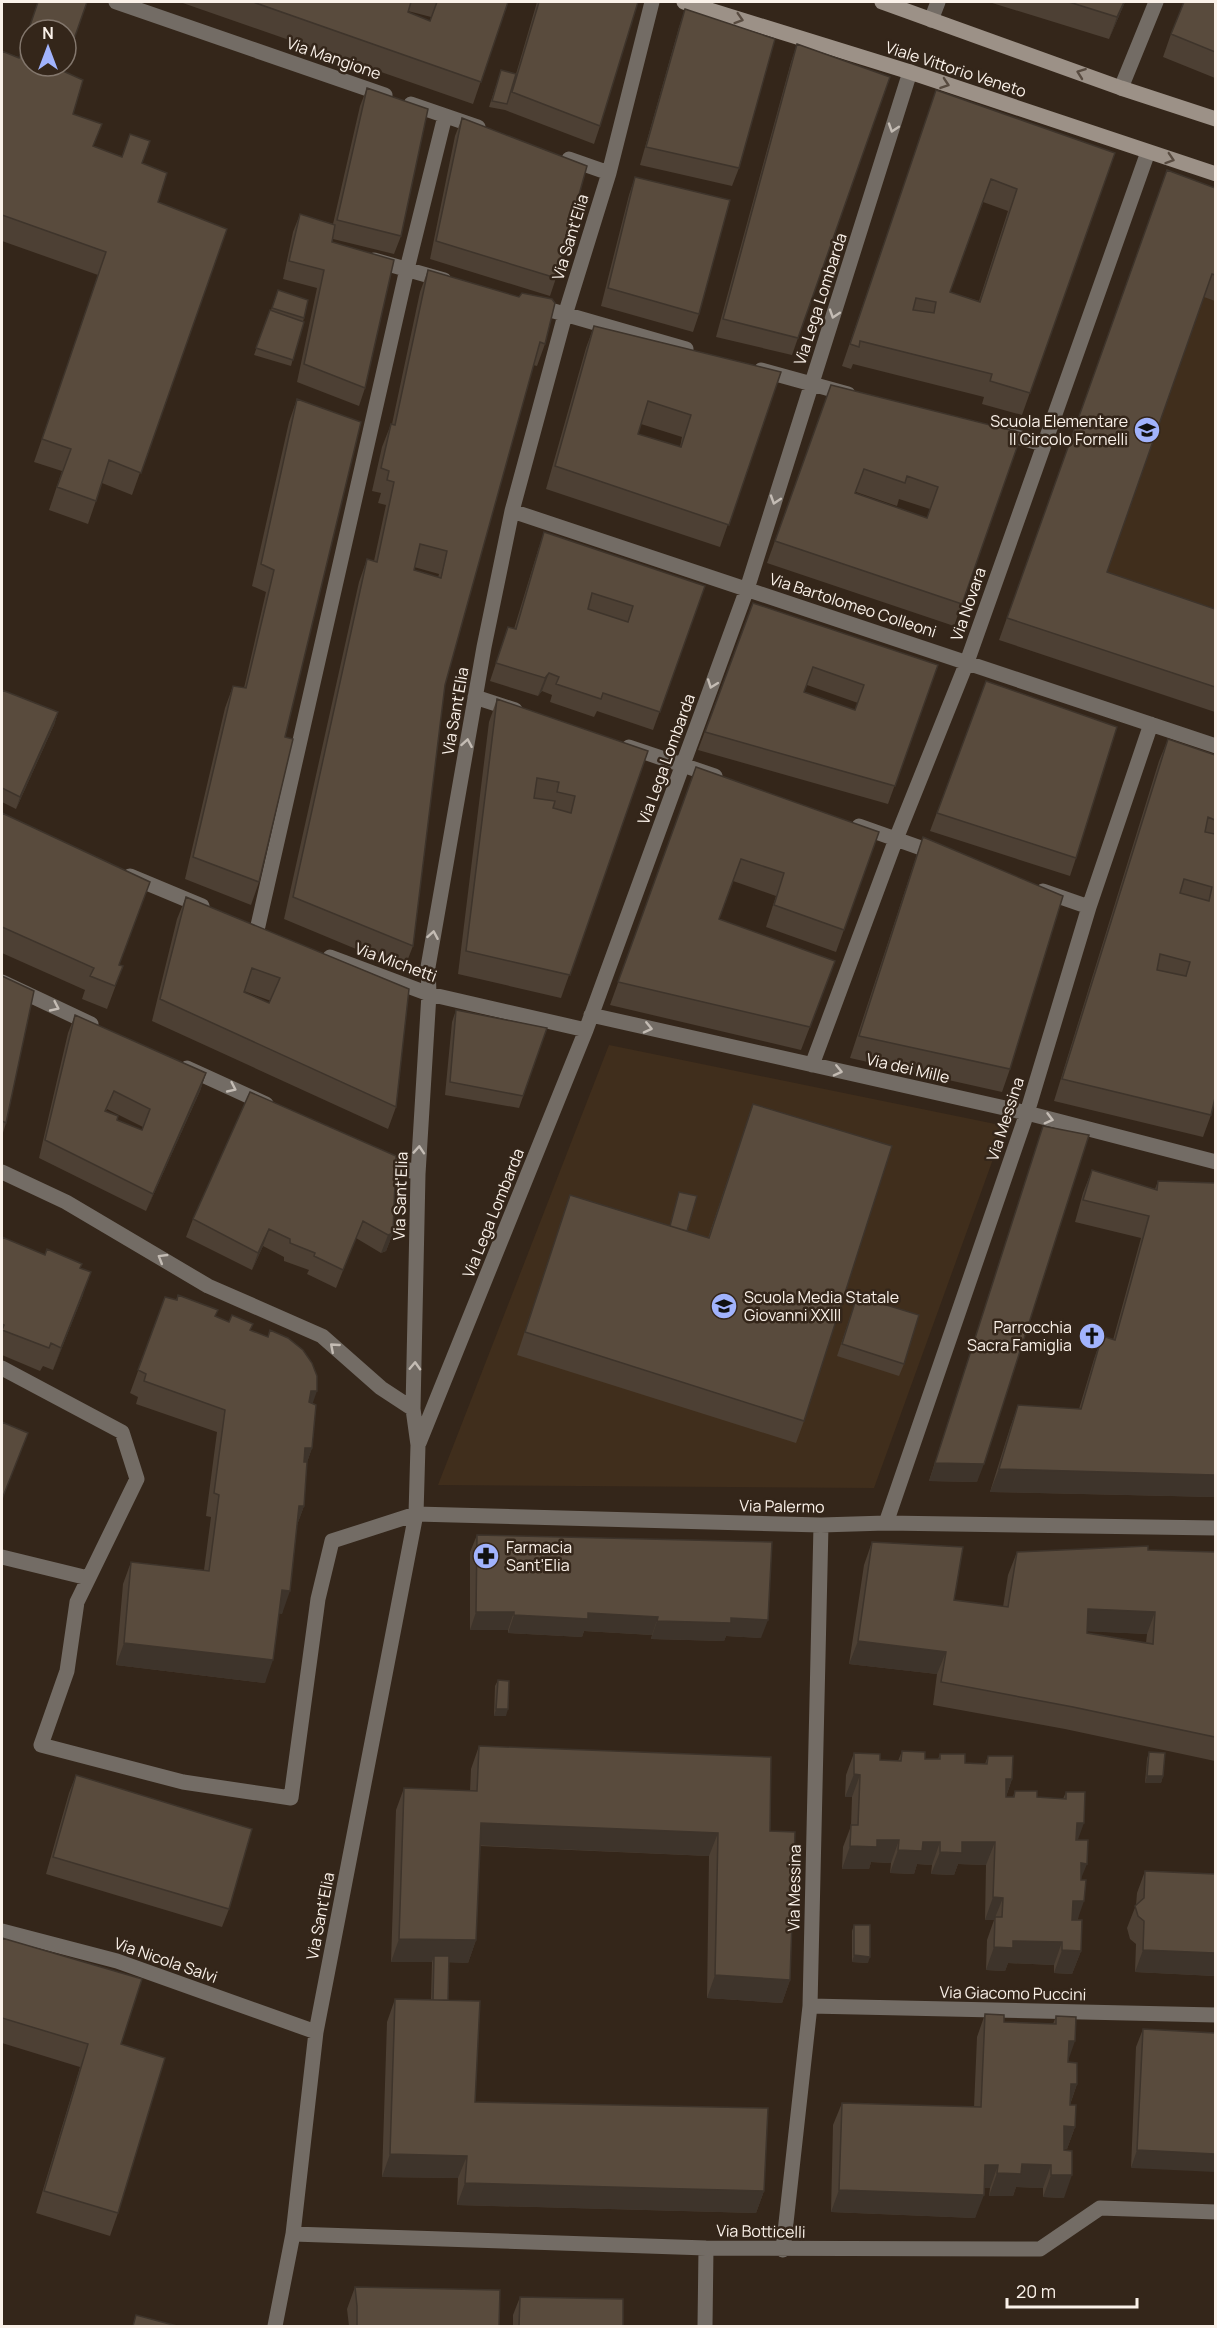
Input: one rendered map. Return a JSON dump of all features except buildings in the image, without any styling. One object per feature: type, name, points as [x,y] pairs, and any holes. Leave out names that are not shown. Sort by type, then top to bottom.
[{"type":"main road","name":"Viale Vittorio Veneto","points":[[684,2],[910,72],[1215,174]]},
{"type":"main road","points":[[882,2],[1121,88],[1215,119]]},
{"type":"street","name":"Via Mangione","points":[[116,2],[489,131]]},
{"type":"street","name":"Via Sant'Elia","points":[[418,1445],[413,1409],[418,1174],[429,994],[428,967],[475,697],[512,511],[565,315],[609,173],[652,2]]},
{"type":"street","points":[[931,20],[938,2]]},
{"type":"street","points":[[1121,88],[1156,2]]},
{"type":"street","name":"Via Lega Lombarda","points":[[418,1445],[586,1030],[747,589],[910,72]]},
{"type":"street","points":[[257,929],[407,270],[445,116]]},
{"type":"street","name":"Via Novara","points":[[812,1065],[896,839],[967,662],[1148,152]]},
{"type":"street","points":[[554,154],[609,173]]},
{"type":"street","points":[[362,257],[464,286]]},
{"type":"street","points":[[520,302],[700,353]]},
{"type":"street","points":[[745,366],[858,396]]},
{"type":"street","points":[[985,429],[1043,444]]},
{"type":"street","name":"Via Bartolomeo Colleoni","points":[[512,511],[1215,746]]},
{"type":"street","points":[[475,697],[530,715]]},
{"type":"street","name":"Via Messina","points":[[886,1522],[1027,1113],[1089,907],[1151,724]]},
{"type":"street","points":[[618,744],[728,781]]},
{"type":"street","points":[[840,820],[949,858]]},
{"type":"street","points":[[118,871],[214,912]]},
{"type":"street","points":[[1024,884],[1089,907]]},
{"type":"street","name":"Via Michetti","points":[[310,950],[429,994],[586,1030]]},
{"type":"street","points":[[2,982],[108,1031]]},
{"type":"street","name":"Via dei Mille","points":[[591,1015],[1027,1113],[1215,1162]]},
{"type":"street","points":[[172,1061],[279,1110]]},
{"type":"street","points":[[364,1150],[418,1174]]},
{"type":"street","points":[[2,1172],[66,1202],[208,1286],[322,1336],[381,1388],[413,1409]]},
{"type":"street","points":[[2,1368],[122,1431],[137,1479],[88,1578],[2,1557]]},
{"type":"street","points":[[417,1514],[418,1445]]},
{"type":"street","name":"Via Sant'Elia","points":[[275,2326],[293,2234],[316,2032],[417,1514]]},
{"type":"street","name":"Via Palermo","points":[[88,1578],[77,1602],[67,1671],[41,1745],[183,1782],[291,1798],[318,1599],[332,1541],[417,1514],[821,1526],[886,1522],[1215,1528]]},
{"type":"street","name":"Via Messina","points":[[783,2250],[810,2006],[821,1526]]},
{"type":"street","name":"Via Nicola Salvi","points":[[2,1931],[117,1961],[316,2032]]},
{"type":"street","name":"Via Giacomo Puccini","points":[[810,2006],[1215,2015]]},
{"type":"street","name":"Via Botticelli","points":[[293,2234],[783,2250],[1040,2249],[1100,2208],[1215,2212]]},
{"type":"street","points":[[705,2326],[706,2248]]},
{"type":"shaded area","name":"Scuola Elementare II Circolo Fornelli","points":[[1215,220],[1215,709],[1002,640]]},
{"type":"shaded area","name":"Scuola Media Statale Giovanni XXIII","points":[[609,1045],[1005,1126],[874,1488],[438,1485]]},
{"type":"place","name":"Scuola Elementare II Circolo Fornelli","points":[[1147,430]]},
{"type":"place","name":"Scuola Media Statale Giovanni XXIII","points":[[724,1306]]},
{"type":"place","name":"Parrocchia Sacra Famiglia","points":[[1092,1336]]},
{"type":"place","name":"Farmacia Sant'Elia","points":[[486,1556]]}]
